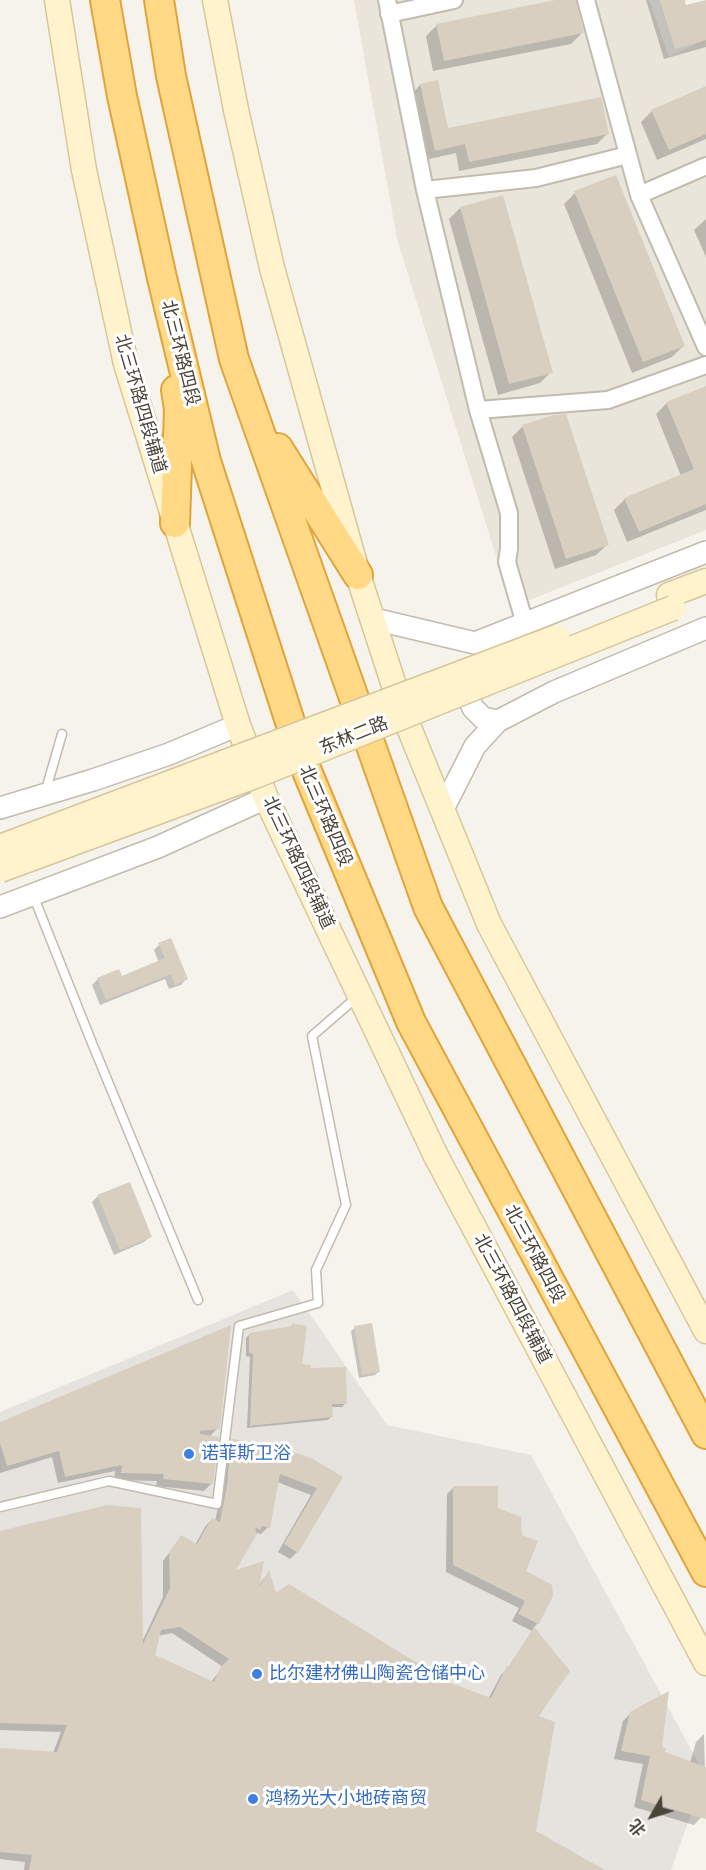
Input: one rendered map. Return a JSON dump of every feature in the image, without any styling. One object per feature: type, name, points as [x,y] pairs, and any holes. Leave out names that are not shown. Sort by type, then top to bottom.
[{"type":"highway","name":"北三环路四段","points":[[105,0],[122,96],[162,278],[206,461],[302,759],[411,1022],[706,1572]]},
{"type":"highway","points":[[159,0],[171,76],[234,359],[428,907],[706,1434]]},
{"type":"highway","points":[[162,278],[179,409],[175,523]]},
{"type":"highway","points":[[249,403],[358,575]]},
{"type":"main road","name":"北三环路四段辅道","points":[[57,0],[84,170],[126,364],[238,725],[266,798],[436,1155],[706,1664]]},
{"type":"main road","points":[[215,0],[236,110],[272,268],[358,575],[403,713],[489,924],[706,1331]]},
{"type":"main road","name":"东林二路","points":[[0,870],[255,776],[671,602],[706,580]]},
{"type":"main road","name":"东林二路","points":[[0,847],[671,602],[706,595]]},
{"type":"street","points":[[454,0],[388,7],[425,190],[478,410],[508,513],[507,562],[525,624]]},
{"type":"street","points":[[586,0],[639,195],[706,347]]},
{"type":"street","points":[[425,190],[536,178],[628,155]]},
{"type":"street","points":[[639,195],[706,166]]},
{"type":"street","points":[[478,410],[608,400],[706,365]]},
{"type":"street","points":[[374,620],[475,643],[706,552]]},
{"type":"street","points":[[442,811],[475,746],[498,721],[554,692],[706,628]]},
{"type":"street","points":[[475,643],[461,670],[462,685],[477,714],[483,718],[498,721]]},
{"type":"street","points":[[0,808],[169,754],[238,725]]},
{"type":"street","points":[[0,907],[158,847],[266,798]]},
{"type":"lane","points":[[45,794],[62,734]]},
{"type":"lane","points":[[33,895],[198,1300]]},
{"type":"lane","points":[[0,1507],[109,1481],[217,1504],[238,1326],[318,1303],[316,1270],[346,1205],[312,1036],[360,994]]},
{"type":"shaded area","points":[[354,0],[649,0],[669,57],[706,39],[706,530],[512,607],[397,239]]},
{"type":"shaded area","points":[[293,1290],[387,1425],[531,1455],[705,1775],[671,1870],[0,1870],[0,1412]]},
{"type":"building","points":[[555,0],[576,0],[584,33],[444,61],[436,24]]},
{"type":"building","points":[[660,0],[685,0],[686,5],[706,0],[706,40],[675,49]]},
{"type":"building","points":[[438,80],[448,128],[601,97],[609,134],[469,162],[465,144],[435,151],[420,84]]},
{"type":"building","points":[[706,86],[706,134],[669,150],[651,110]]},
{"type":"building","points":[[616,175],[685,346],[643,362],[574,191]]},
{"type":"building","points":[[503,195],[553,373],[509,384],[460,207]]},
{"type":"building","points":[[706,386],[706,504],[639,532],[624,498],[694,469],[666,402]]},
{"type":"building","points":[[566,414],[609,545],[566,559],[522,425],[554,415]]},
{"type":"building","points":[[171,938],[188,979],[175,985],[171,974],[106,1000],[97,978],[119,969],[122,976],[165,958],[158,943]]},
{"type":"building","points":[[130,1182],[152,1237],[120,1250],[97,1195]]},
{"type":"building","points":[[292,1323],[307,1326],[302,1364],[311,1365],[311,1368],[346,1367],[347,1404],[332,1404],[333,1417],[250,1426],[253,1354],[249,1353],[249,1333],[292,1326]]},
{"type":"building","points":[[372,1323],[380,1372],[362,1375],[354,1326]]},
{"type":"building","points":[[231,1325],[220,1429],[200,1431],[200,1434],[219,1437],[213,1484],[163,1479],[164,1474],[121,1473],[122,1465],[65,1477],[59,1451],[7,1466],[0,1443],[0,1422]]},
{"type":"building","points":[[231,1439],[291,1447],[290,1451],[313,1459],[343,1477],[298,1553],[284,1544],[317,1488],[280,1474],[270,1528],[262,1526],[260,1530],[255,1527],[257,1534],[236,1570],[264,1561],[259,1587],[269,1570],[276,1593],[289,1584],[448,1682],[491,1698],[507,1666],[509,1667],[534,1627],[570,1671],[539,1716],[555,1722],[536,1831],[605,1870],[29,1870],[32,1855],[0,1852],[0,1748],[57,1752],[67,1725],[0,1723],[0,1531],[107,1505],[141,1508],[143,1644],[170,1588],[169,1553],[181,1535],[197,1544],[212,1518],[220,1522],[227,1485]],"holes":[[[180,1627],[229,1659],[220,1668],[214,1682],[155,1655],[161,1630]]]},
{"type":"building","points":[[453,1486],[498,1486],[498,1508],[521,1517],[522,1535],[538,1541],[526,1571],[552,1585],[553,1596],[539,1624],[518,1614],[525,1601],[453,1565]]},
{"type":"building","points":[[669,1691],[662,1747],[666,1748],[665,1752],[706,1767],[706,1819],[641,1800],[650,1756],[621,1751],[630,1712]]},
{"type":"place","name":"诺菲斯卫浴","points":[[189,1454]]},
{"type":"place","name":"比尔建材佛山陶瓷仓储中心","points":[[257,1674]]},
{"type":"place","name":"鸿杨光大小地砖商贸","points":[[253,1799]]}]
